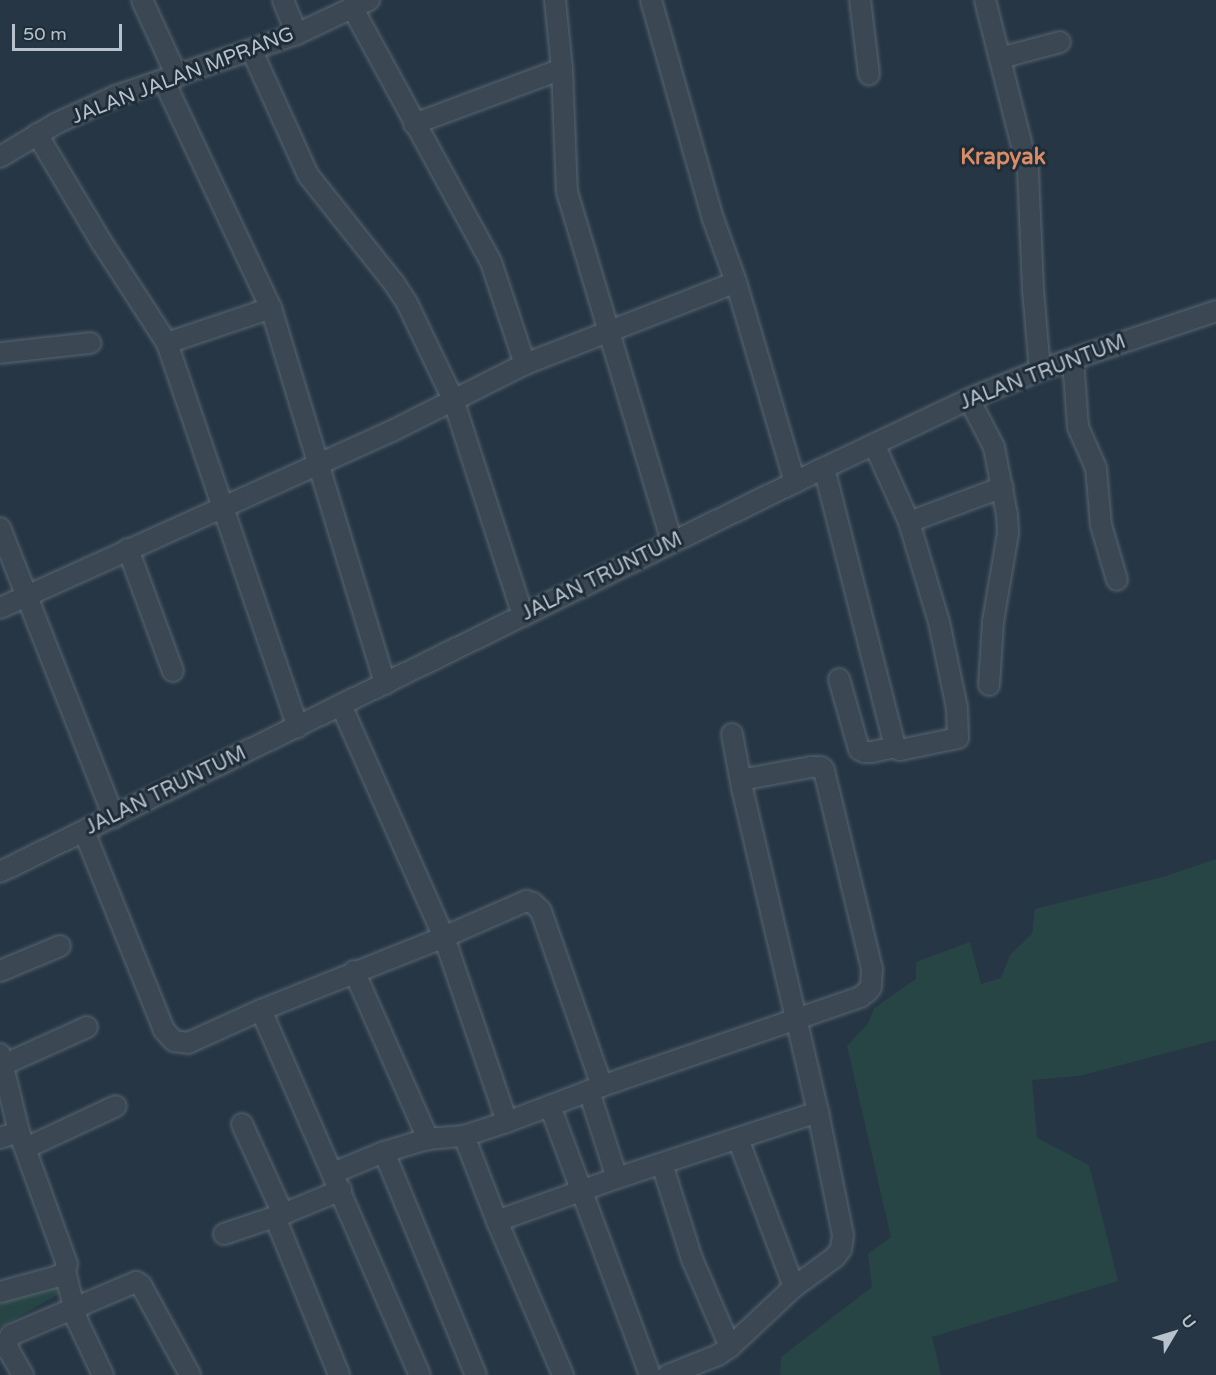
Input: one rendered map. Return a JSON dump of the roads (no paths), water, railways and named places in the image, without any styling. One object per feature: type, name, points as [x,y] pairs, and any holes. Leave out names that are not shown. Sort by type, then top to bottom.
[{"type":"street","points":[[141,0],[171,78],[271,308],[385,684]]},
{"type":"street","points":[[283,0],[297,34]]},
{"type":"street","points":[[555,0],[562,69],[567,192],[672,542]]},
{"type":"street","points":[[651,0],[712,216],[736,282],[795,482]]},
{"type":"street","points":[[860,0],[869,74]]},
{"type":"street","points":[[985,0],[1028,170],[1033,290],[1040,370]]},
{"type":"street","points":[[361,4],[414,124],[491,262],[525,364]]},
{"type":"street","name":"JALAN JALAN MPRANG","points":[[0,157],[37,134],[116,96],[252,51],[297,34],[361,4]]},
{"type":"street","points":[[1000,58],[1060,42]]},
{"type":"street","points":[[252,51],[308,175],[394,283],[407,303],[453,399],[523,616]]},
{"type":"street","points":[[414,124],[562,69]]},
{"type":"street","points":[[37,134],[102,243],[167,343],[298,727]]},
{"type":"street","points":[[0,608],[392,431],[525,364],[736,282]]},
{"type":"street","points":[[167,343],[271,308]]},
{"type":"street","name":"JALAN TRUNTUM","points":[[0,872],[969,399],[1040,370],[1216,311]]},
{"type":"street","points":[[0,353],[90,344]]},
{"type":"street","points":[[1073,360],[1078,427],[1096,468],[1101,525],[1117,580]]},
{"type":"street","points":[[969,399],[993,447],[1003,487],[1008,533],[993,622],[990,685]]},
{"type":"street","points":[[839,680],[859,749],[864,752],[895,747],[900,750],[942,743],[959,735],[957,708],[939,622],[909,522],[874,444]]},
{"type":"street","points":[[824,468],[895,747]]},
{"type":"street","points":[[909,522],[1003,487]]},
{"type":"street","points":[[0,528],[114,817]]},
{"type":"street","points":[[128,549],[173,671]]},
{"type":"street","points":[[341,705],[444,938],[507,1122]]},
{"type":"street","points":[[668,1375],[718,1355],[730,1347],[794,1287],[835,1257],[841,1249],[843,1235],[818,1112],[732,734]]},
{"type":"street","points":[[224,1234],[279,1216],[384,1152],[428,1139],[464,1136],[860,998],[871,987],[872,969],[830,787],[824,770],[818,766],[741,780]]},
{"type":"street","points":[[88,829],[162,1013],[172,1028],[188,1043],[354,971],[444,938],[520,902],[537,906],[541,911],[595,1089],[617,1178]]},
{"type":"street","points":[[0,971],[60,946]]},
{"type":"street","points":[[354,971],[428,1139]]},
{"type":"street","points":[[261,1010],[420,1375]]},
{"type":"street","points":[[87,1027],[2,1059],[23,1140],[63,1251],[74,1310],[103,1375]]},
{"type":"street","points":[[0,1138],[23,1140],[116,1106]]},
{"type":"street","points":[[550,1106],[650,1375]]},
{"type":"street","points":[[497,1221],[617,1178],[818,1112]]},
{"type":"street","points":[[242,1124],[339,1375]]},
{"type":"street","points":[[464,1136],[497,1221],[563,1375]]},
{"type":"street","points":[[738,1139],[794,1287]]},
{"type":"street","points":[[384,1152],[476,1375]]},
{"type":"street","points":[[662,1164],[692,1259],[730,1347]]},
{"type":"street","points":[[0,1292],[59,1276],[65,1271]]},
{"type":"street","points":[[23,1375],[9,1351],[7,1342],[11,1335],[136,1282],[141,1285],[189,1375]]},
{"type":"district","name":"Krapyak","points":[[1003,158]]}]
